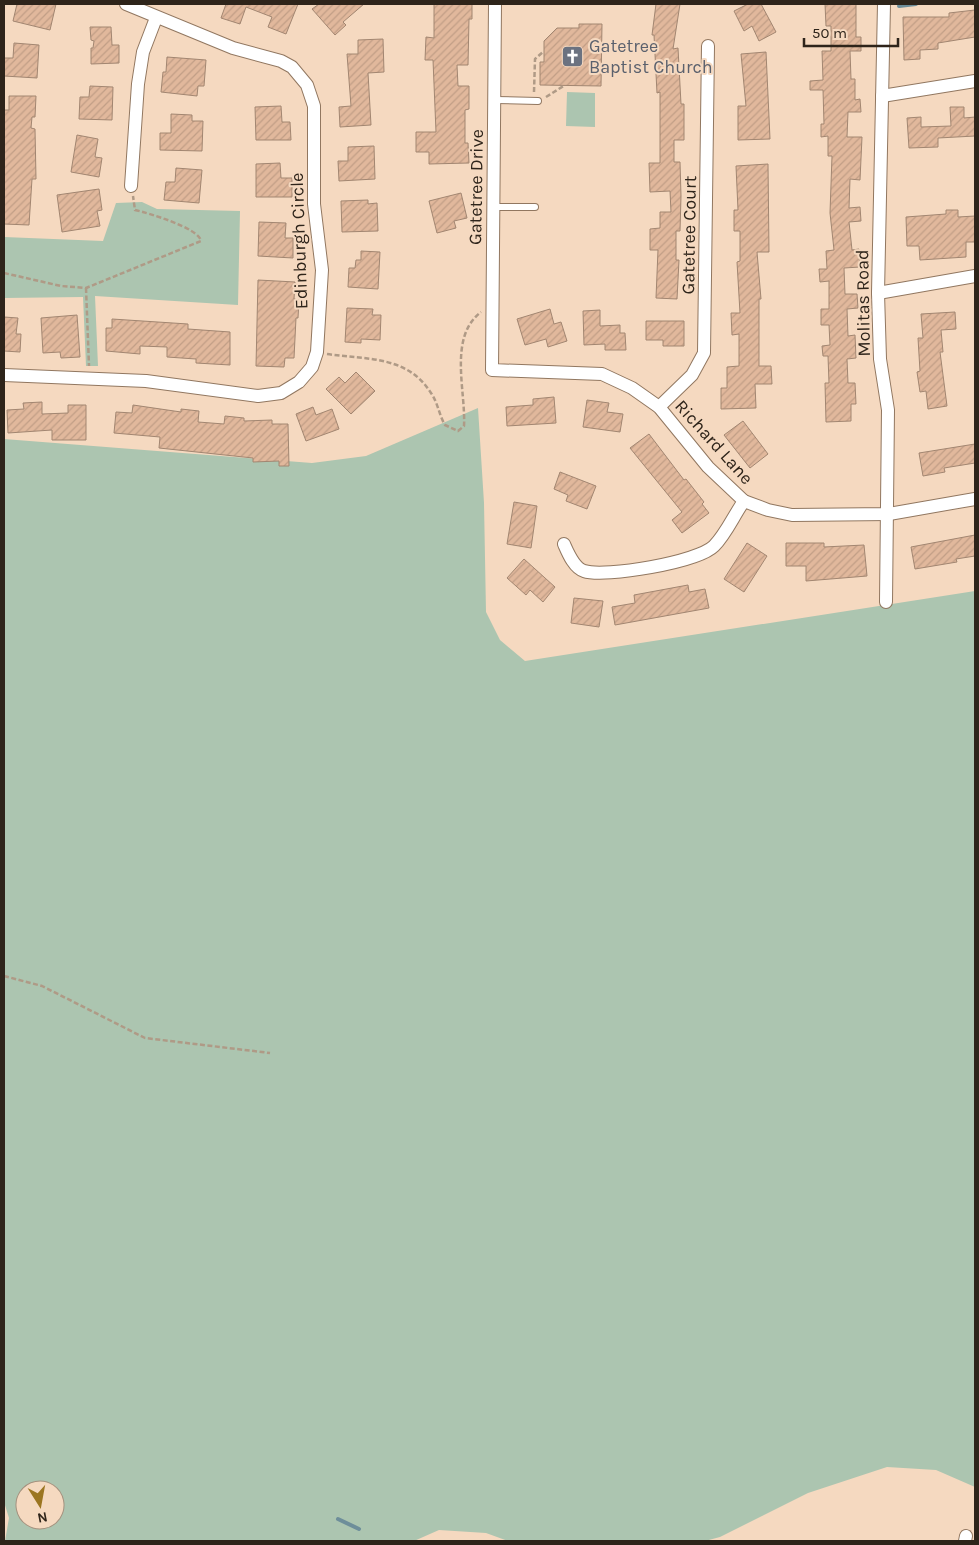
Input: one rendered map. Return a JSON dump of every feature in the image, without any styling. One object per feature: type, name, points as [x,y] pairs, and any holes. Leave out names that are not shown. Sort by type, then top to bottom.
[{"type":"street","name":"Edinburgh Circle","points":[[4,375],[146,381],[258,396],[274,395],[299,382],[312,367],[317,352],[322,270],[314,204],[314,106],[307,85],[292,67],[281,61],[233,48],[156,18],[126,4]]},
{"type":"street","name":"Gatetree Drive","points":[[492,370],[495,4]]},
{"type":"street","name":"Molitas Road","points":[[884,4],[878,293],[880,359],[888,410],[886,602]]},
{"type":"street","points":[[131,186],[138,84],[143,52],[156,18]]},
{"type":"street","name":"Gatetree Court","points":[[659,407],[692,375],[704,353],[708,46]]},
{"type":"street","points":[[882,96],[975,81]]},
{"type":"street","points":[[878,293],[975,276]]},
{"type":"street","name":"Richard Lane","points":[[492,370],[602,374],[632,388],[659,407],[708,467],[744,501],[768,510],[792,515],[888,514],[975,499]]},
{"type":"street","points":[[564,544],[571,558],[582,571],[601,574],[686,559],[714,546],[744,501]]},
{"type":"lane","points":[[495,100],[536,101]]},
{"type":"lane","points":[[493,207],[535,207]]},
{"type":"path","points":[[544,51],[535,59],[536,101],[565,85]]},
{"type":"path","points":[[4,273],[61,286],[86,288],[202,241],[198,234],[152,214],[135,210],[131,186]]},
{"type":"path","points":[[86,288],[89,380]]},
{"type":"path","points":[[317,352],[382,361],[405,367],[415,373],[431,393],[445,425],[458,431],[464,426],[462,356],[467,329],[478,314],[492,304]]},
{"type":"path","points":[[4,976],[42,986],[145,1038],[270,1053]]},
{"type":"green space","points":[[567,92],[595,93],[595,127],[566,126]]},
{"type":"green space","points":[[142,202],[157,209],[240,211],[238,305],[95,296],[98,366],[86,366],[83,297],[4,298],[4,237],[103,241],[116,203]]},
{"type":"green space","points":[[478,408],[484,503],[486,612],[500,640],[525,661],[975,591],[975,1487],[936,1470],[887,1467],[808,1493],[720,1537],[705,1541],[508,1541],[486,1533],[439,1530],[414,1541],[5,1541],[9,1518],[4,1502],[4,439],[312,463],[366,456]]},
{"type":"building","points":[[17,4],[56,4],[50,30],[13,21]]},
{"type":"building","points":[[226,4],[298,4],[286,34],[268,27],[272,17],[246,7],[240,24],[221,18]]},
{"type":"building","points":[[319,4],[364,4],[343,22],[346,25],[335,35],[312,9]]},
{"type":"building","points":[[434,4],[472,4],[472,19],[469,19],[468,65],[457,65],[458,86],[469,86],[469,109],[465,110],[465,143],[468,143],[469,163],[429,164],[429,152],[416,152],[416,132],[436,132],[433,60],[425,60],[426,37],[434,38]]},
{"type":"building","points":[[656,4],[680,4],[673,49],[678,48],[681,104],[684,104],[684,140],[674,140],[674,162],[680,162],[681,196],[680,231],[676,231],[676,260],[679,260],[677,299],[656,298],[658,250],[650,250],[650,229],[660,228],[660,212],[671,212],[670,191],[650,192],[649,163],[660,163],[660,92],[657,93],[654,35],[652,35]]},
{"type":"building","points":[[748,4],[761,4],[776,32],[759,41],[752,26],[744,31],[734,11]]},
{"type":"building","points":[[825,4],[856,4],[856,37],[861,37],[861,51],[850,51],[851,79],[855,79],[855,100],[860,99],[861,112],[848,112],[847,137],[862,137],[860,180],[850,179],[849,208],[860,207],[861,221],[849,222],[852,250],[859,249],[860,267],[844,268],[845,294],[857,294],[858,308],[847,309],[848,336],[855,335],[856,358],[847,359],[848,383],[855,383],[856,404],[851,404],[851,421],[826,422],[825,383],[829,383],[828,356],[823,356],[822,346],[830,345],[829,325],[821,325],[821,309],[829,309],[829,281],[820,282],[819,269],[827,269],[826,251],[834,250],[830,213],[832,156],[828,156],[828,136],[821,137],[821,124],[824,124],[823,90],[810,90],[810,81],[823,80],[822,51],[831,51],[831,26],[826,26]]},
{"type":"building","points":[[975,10],[975,37],[938,43],[938,49],[920,50],[920,59],[904,60],[903,17],[949,17],[949,13]]},
{"type":"building","name":"Gatetree Baptist Church","points":[[579,24],[602,24],[601,86],[540,85],[540,62],[544,62],[544,41],[557,28],[579,28]]},
{"type":"building","points":[[90,27],[111,27],[112,45],[119,45],[119,63],[91,64],[91,48],[93,48],[94,41],[91,40]]},
{"type":"building","points":[[383,39],[384,72],[368,73],[371,125],[340,127],[339,107],[351,106],[347,54],[358,54],[358,40]]},
{"type":"building","points":[[14,43],[39,45],[37,78],[4,76],[4,58],[13,58]]},
{"type":"building","points":[[766,52],[770,139],[738,140],[738,106],[746,106],[741,54]]},
{"type":"building","points":[[167,57],[206,60],[204,86],[198,86],[197,96],[161,92],[163,72],[166,72]]},
{"type":"building","points":[[90,86],[113,87],[112,120],[79,119],[80,97],[89,97]]},
{"type":"building","points":[[9,96],[36,96],[35,117],[32,117],[31,128],[35,129],[36,179],[32,179],[29,225],[4,224],[4,110],[9,110]]},
{"type":"building","points":[[281,106],[282,122],[290,122],[291,140],[256,140],[255,107]]},
{"type":"building","points":[[950,107],[964,107],[964,118],[975,117],[975,136],[938,138],[938,147],[909,148],[907,118],[921,117],[921,127],[951,126]]},
{"type":"building","points":[[171,114],[192,115],[192,121],[203,121],[202,151],[160,150],[160,133],[171,133]]},
{"type":"building","points":[[77,135],[98,139],[95,157],[102,158],[99,177],[71,172]]},
{"type":"building","points":[[374,146],[375,179],[339,181],[338,161],[348,161],[348,147]]},
{"type":"building","points":[[280,163],[281,178],[292,178],[292,197],[256,197],[256,164]]},
{"type":"building","points":[[768,164],[769,252],[757,252],[761,299],[759,299],[759,366],[771,366],[772,384],[755,384],[756,408],[721,409],[721,388],[727,388],[727,367],[739,366],[739,334],[732,335],[731,313],[740,313],[737,262],[740,261],[740,231],[734,231],[734,210],[738,210],[736,166]]},
{"type":"building","points":[[176,168],[202,170],[199,203],[164,200],[166,182],[175,182]]},
{"type":"building","points":[[99,189],[102,210],[97,211],[100,226],[62,232],[57,195]]},
{"type":"building","points":[[461,193],[467,218],[454,221],[456,228],[437,233],[429,201]]},
{"type":"building","points":[[368,200],[368,204],[377,203],[378,231],[342,232],[341,201]]},
{"type":"building","points":[[946,210],[958,210],[958,217],[975,216],[975,242],[966,242],[966,257],[920,260],[919,246],[907,246],[906,217],[946,214]]},
{"type":"building","points":[[259,222],[286,223],[285,238],[293,238],[293,258],[258,256]]},
{"type":"building","points":[[361,251],[380,252],[378,289],[348,287],[349,268],[355,268],[356,260],[361,260]]},
{"type":"building","points":[[258,280],[295,282],[294,299],[299,300],[294,358],[285,358],[284,367],[256,366]]},
{"type":"building","points":[[347,308],[373,309],[372,315],[381,315],[380,340],[361,339],[361,343],[345,342]]},
{"type":"building","points":[[550,309],[554,324],[561,322],[567,341],[548,347],[546,339],[525,345],[517,319]]},
{"type":"building","points":[[600,310],[600,326],[620,325],[620,333],[625,333],[626,350],[605,350],[605,344],[584,345],[583,311]]},
{"type":"building","points":[[955,312],[956,329],[941,330],[943,352],[940,352],[947,406],[928,409],[926,391],[920,392],[917,372],[920,371],[918,338],[923,338],[921,314]]},
{"type":"building","points":[[77,315],[80,357],[61,358],[60,352],[43,353],[41,318]]},
{"type":"building","points":[[4,317],[18,318],[16,334],[21,334],[20,352],[4,351]]},
{"type":"building","points":[[112,319],[188,324],[188,329],[230,332],[230,365],[196,363],[196,359],[167,357],[167,347],[140,346],[140,354],[106,351],[106,328],[112,328]]},
{"type":"building","points":[[646,321],[684,321],[684,346],[663,346],[663,340],[646,340]]},
{"type":"building","points":[[356,372],[375,391],[351,414],[326,389],[339,377],[345,383]]},
{"type":"building","points":[[554,397],[556,423],[507,426],[506,407],[533,405],[533,399]]},
{"type":"building","points":[[587,400],[609,403],[607,412],[623,414],[620,432],[583,427]]},
{"type":"building","points":[[42,402],[42,414],[68,413],[68,405],[86,405],[86,440],[52,440],[52,430],[8,433],[7,410],[24,409],[23,403]]},
{"type":"building","points":[[133,405],[181,412],[181,409],[199,411],[198,422],[224,424],[225,416],[244,418],[244,421],[272,420],[272,424],[288,424],[289,466],[279,466],[279,461],[253,462],[253,458],[159,448],[160,437],[114,433],[116,412],[132,413]]},
{"type":"building","points":[[313,407],[316,415],[332,409],[339,429],[306,441],[296,414]]},
{"type":"building","points":[[743,421],[768,454],[750,468],[724,435]]},
{"type":"building","points":[[649,434],[684,480],[686,479],[704,502],[702,504],[709,513],[682,533],[672,520],[682,512],[630,448]]},
{"type":"building","points":[[975,444],[975,463],[944,468],[945,472],[923,476],[919,453]]},
{"type":"building","points":[[560,472],[596,486],[587,509],[566,501],[568,495],[554,489]]},
{"type":"building","points":[[514,502],[537,506],[531,548],[507,544]]},
{"type":"building","points":[[975,535],[975,556],[956,559],[957,562],[915,569],[911,547]]},
{"type":"building","points":[[747,543],[767,556],[744,592],[724,579]]},
{"type":"building","points":[[786,543],[824,543],[824,547],[864,545],[867,576],[806,581],[806,566],[786,566]]},
{"type":"building","points":[[524,559],[555,587],[543,602],[530,590],[526,595],[507,578]]},
{"type":"building","points":[[688,585],[689,592],[705,589],[709,608],[615,625],[612,607],[635,603],[634,595]]},
{"type":"building","points":[[574,598],[603,601],[599,627],[571,623]]},
{"type":"waterway","points":[[899,6],[916,4]]},
{"type":"waterway","points":[[338,1519],[359,1529]]},
{"type":"place","name":"Gatetree Baptist Church","points":[[573,56]]}]
